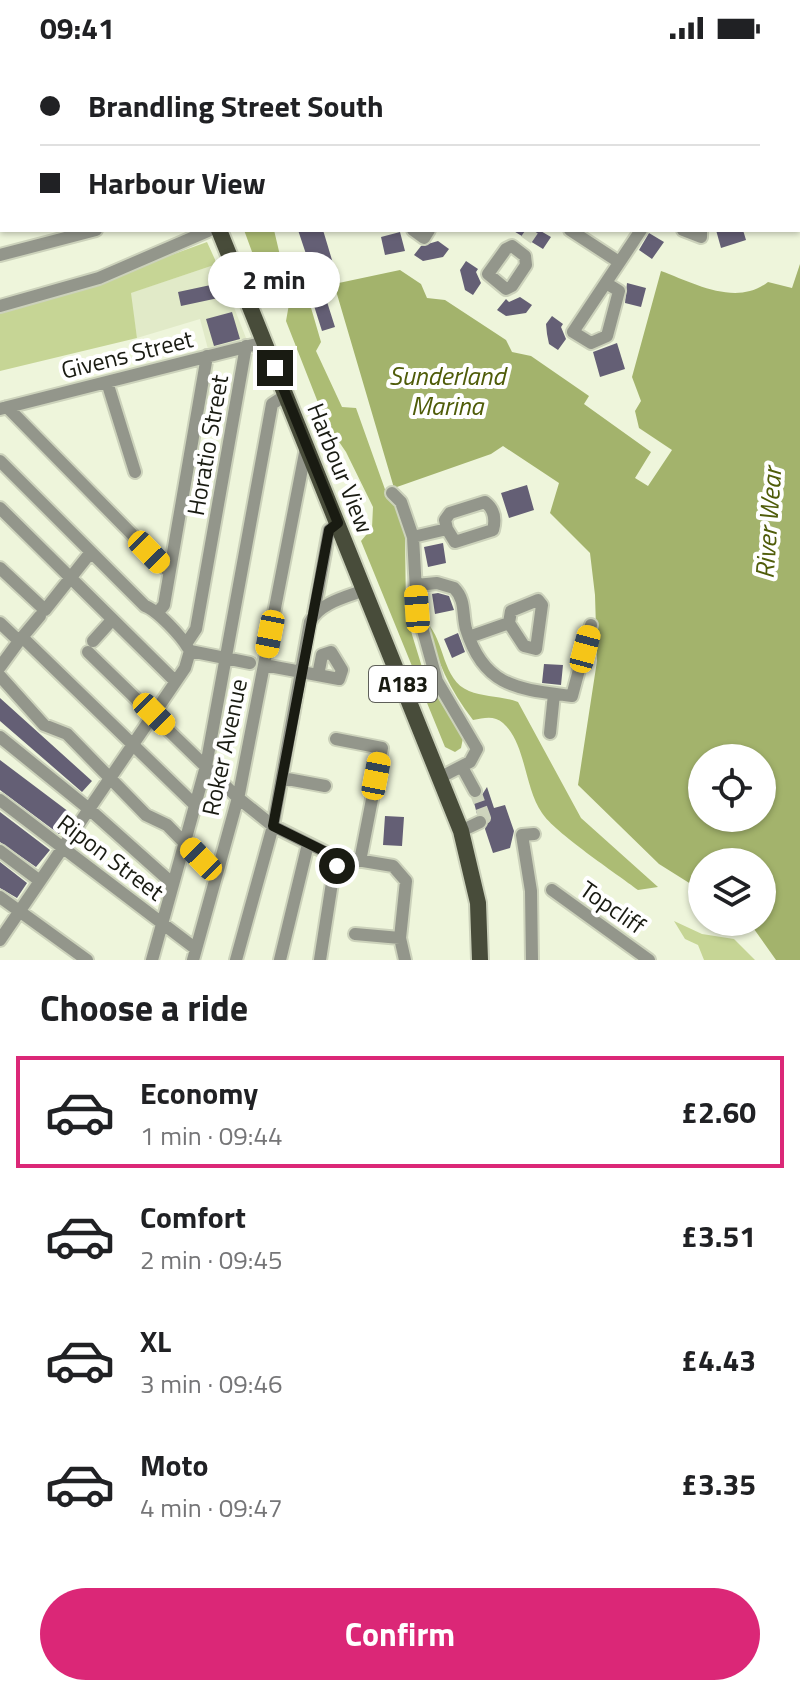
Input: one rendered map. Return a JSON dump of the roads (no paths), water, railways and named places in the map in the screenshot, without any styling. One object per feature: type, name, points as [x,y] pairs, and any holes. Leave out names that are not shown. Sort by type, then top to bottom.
[{"type":"main road","name":"Harbour View","points":[[215,232],[265,342],[365,590]]},
{"type":"main road","name":"A183","points":[[365,590],[461,831],[478,903],[480,960]]},
{"type":"street","points":[[0,255],[88,232]]},
{"type":"street","points":[[0,306],[99,278],[213,232]]},
{"type":"street","points":[[573,232],[619,262]]},
{"type":"street","points":[[606,283],[619,291],[607,336],[591,343],[573,332],[640,232]]},
{"type":"street","name":"Givens Street","points":[[3,408],[265,342]]},
{"type":"street","name":"Horatio Street","points":[[0,940],[175,681],[196,629],[246,346]]},
{"type":"street","points":[[158,612],[164,605],[207,356]]},
{"type":"street","points":[[107,382],[135,472]]},
{"type":"street","points":[[152,960],[206,766],[272,404],[286,395]]},
{"type":"street","points":[[3,408],[169,572]]},
{"type":"street","name":"Roker Avenue","points":[[194,954],[238,798],[306,446]]},
{"type":"street","points":[[0,461],[83,540],[145,606],[158,612],[164,624],[188,647],[250,663]]},
{"type":"street","points":[[392,493],[401,502],[413,537],[424,640],[437,681],[477,749],[476,756],[462,767],[441,777]]},
{"type":"street","points":[[0,508],[175,681]]},
{"type":"street","points":[[236,960],[273,826],[329,530],[338,523]]},
{"type":"street","points":[[413,537],[447,529]]},
{"type":"street","points":[[0,568],[45,610],[91,552]]},
{"type":"street","points":[[416,585],[437,583],[454,588],[463,602],[469,637],[484,664],[501,681],[518,690],[572,696],[591,625]]},
{"type":"street","points":[[314,613],[365,590]]},
{"type":"street","points":[[0,667],[40,616]]},
{"type":"street","points":[[112,620],[90,646],[238,798],[273,826],[336,857],[393,866],[402,872],[406,881],[400,938],[405,960]]},
{"type":"street","points":[[0,623],[21,639],[196,806]]},
{"type":"street","points":[[469,637],[509,623]]},
{"type":"street","points":[[264,665],[318,675]]},
{"type":"street","points":[[0,676],[44,725],[67,734],[109,780],[146,815],[167,825],[216,875]]},
{"type":"street","points":[[550,733],[554,694]]},
{"type":"street","points":[[0,737],[89,809],[173,884]]},
{"type":"street","points":[[336,739],[382,748],[360,861]]},
{"type":"street","points":[[462,767],[475,791]]},
{"type":"street","points":[[282,778],[325,786]]},
{"type":"street","name":"Ripon Street","points":[[0,800],[163,923],[194,954]]},
{"type":"street","points":[[461,831],[480,822]]},
{"type":"street","points":[[532,960],[531,891],[522,835],[534,834]]},
{"type":"street","points":[[280,960],[308,844]]},
{"type":"street","points":[[0,851],[40,881]]},
{"type":"street","points":[[320,960],[336,857]]},
{"type":"street","name":"Topcliff","points":[[552,890],[642,958]]},
{"type":"street","points":[[0,897],[87,960]]},
{"type":"street","points":[[355,934],[400,938]]},
{"type":"water","points":[[800,264],[800,960],[776,960],[759,936],[776,936],[776,848],[688,848],[688,882],[659,864],[578,785],[597,661],[595,595],[590,553],[550,513],[559,483],[503,446],[491,454],[394,488],[334,284],[400,270],[421,284],[427,298],[445,300],[506,340],[512,352],[531,356],[589,396],[584,404],[651,452],[635,478],[648,486],[672,450],[639,428],[635,411],[641,401],[632,377],[661,271],[729,293],[742,293],[768,282],[792,288]]},
{"type":"tunnel","points":[[526,240],[532,232]]},
{"type":"tunnel","points":[[475,791],[485,818],[480,822]]},
{"type":"water label","name":"Sunderland Marina","points":[[447,390]]},
{"type":"water label","name":"River Wear","points":[[768,523]]}]
